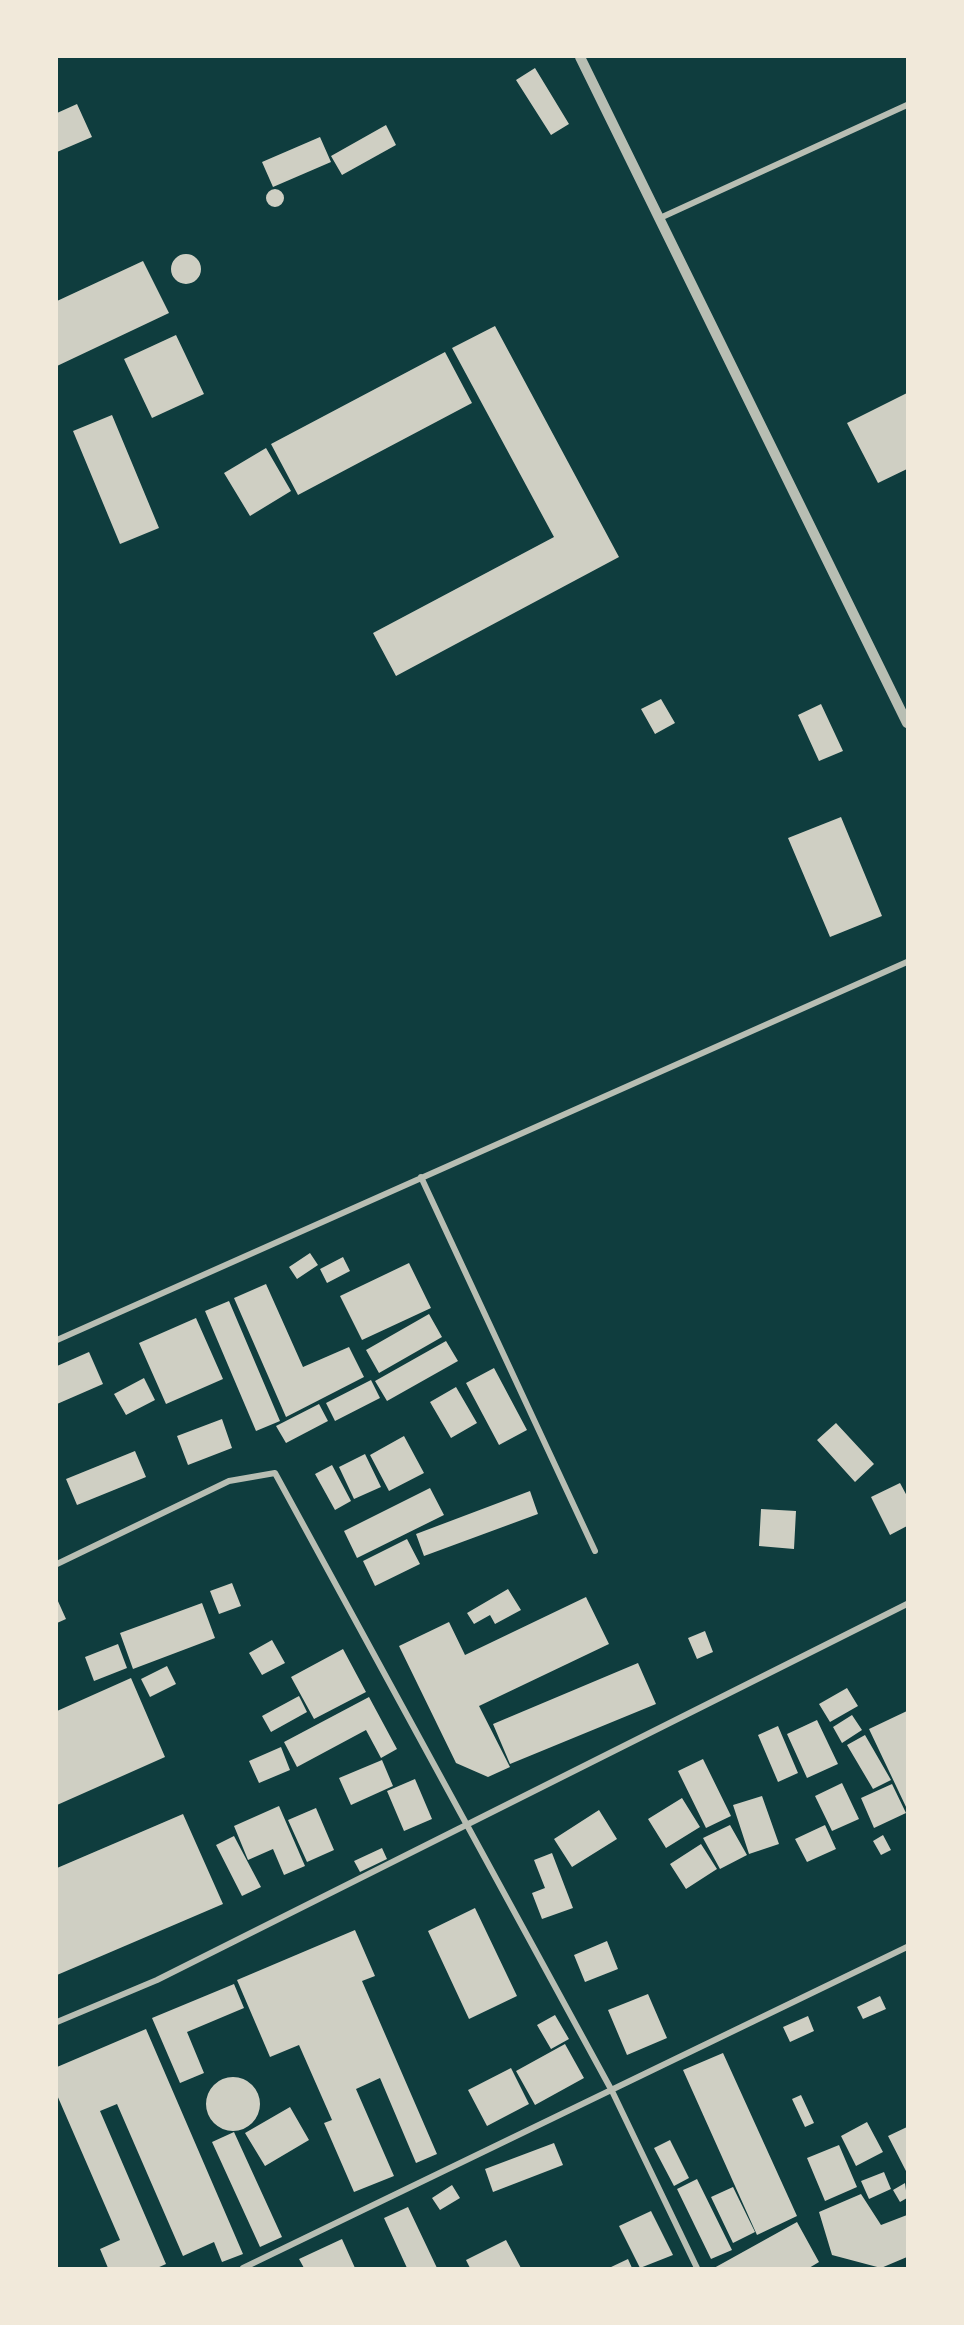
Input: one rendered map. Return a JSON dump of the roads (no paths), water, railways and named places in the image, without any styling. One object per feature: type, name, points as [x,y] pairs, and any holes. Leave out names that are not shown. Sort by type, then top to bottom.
[{"type":"street","points":[[580,57],[907,723]]},
{"type":"street","points":[[660,218],[907,105]]},
{"type":"street","points":[[57,1340],[907,962]]},
{"type":"street","points":[[421,1177],[595,1551]]},
{"type":"street","points":[[57,1564],[230,1481],[275,1473],[612,2091],[697,2268]]},
{"type":"street","points":[[57,2022],[158,1980],[907,1604]]},
{"type":"street","points":[[243,2268],[907,1947]]}]
